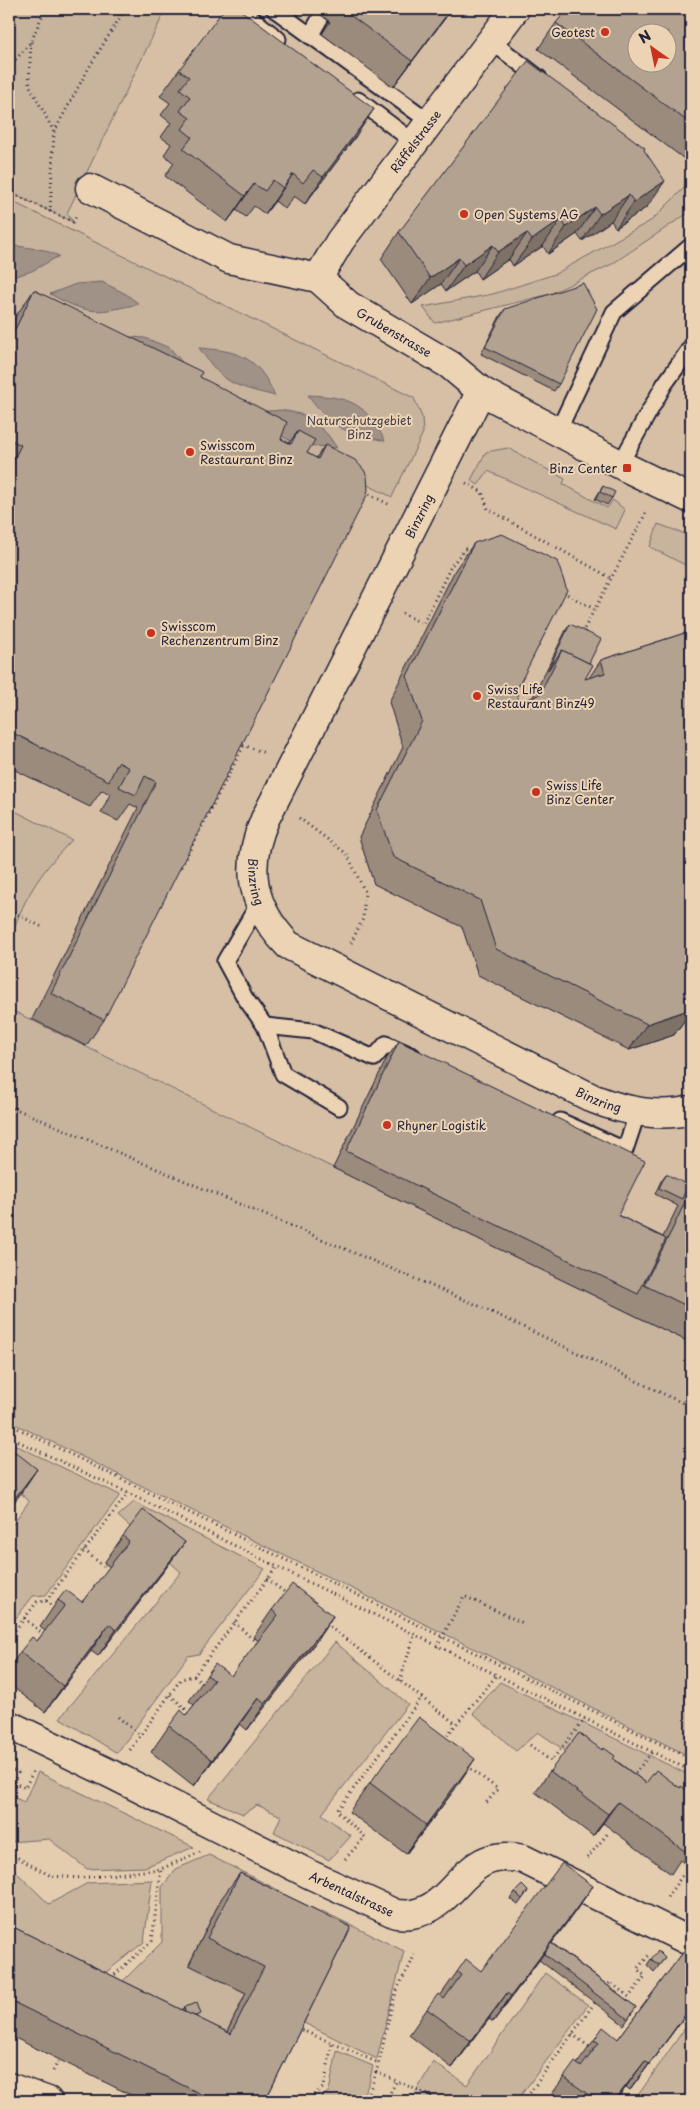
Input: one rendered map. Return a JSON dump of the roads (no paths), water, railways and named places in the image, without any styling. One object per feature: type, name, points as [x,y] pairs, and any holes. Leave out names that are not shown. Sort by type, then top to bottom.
[{"type":"street","name":"Räffelstrasse","points":[[318,278],[340,241],[515,9]]},
{"type":"street","name":"Grubenstrasse","points":[[90,188],[229,259],[318,278],[348,305],[450,365],[481,391],[691,499]]},
{"type":"street","name":"Binzring","points":[[481,391],[261,827],[254,852],[252,870],[259,904],[276,933],[288,945],[594,1099],[615,1107],[659,1114],[691,1110]]},
{"type":"street","name":"Arbentalstrasse","points":[[9,1725],[311,1875],[396,1914],[411,1914],[433,1905],[484,1861],[495,1857],[513,1857],[523,1859],[691,1942]]},
{"type":"street","points":[[9,2087],[48,2101]]},
{"type":"lane","points":[[240,9],[290,48]]},
{"type":"lane","points":[[274,9],[310,36],[422,133]]},
{"type":"lane","points":[[310,36],[322,15]]},
{"type":"lane","points":[[491,41],[549,86]]},
{"type":"lane","points":[[344,88],[422,133]]},
{"type":"lane","points":[[558,432],[614,312],[691,246]]},
{"type":"lane","points":[[620,464],[664,385],[691,347]]},
{"type":"lane","points":[[259,904],[225,961],[245,998],[265,1026],[284,1074],[339,1107]]},
{"type":"lane","points":[[265,1026],[313,1031],[374,1058],[386,1044],[430,1063]]},
{"type":"lane","points":[[546,1114],[625,1150],[638,1111]]},
{"type":"place","name":"Geotest","points":[[605,32]]},
{"type":"place","name":"Open Systems AG","points":[[464,214]]},
{"type":"place","name":"Swisscom Restaurant Binz","points":[[190,452]]},
{"type":"place","name":"Binz Center","points":[[627,468]]},
{"type":"place","name":"Swisscom Rechenzentrum Binz","points":[[151,633]]},
{"type":"place","name":"Swiss Life Restaurant Binz49","points":[[477,696]]},
{"type":"place","name":"Swiss Life Binz Center","points":[[536,792]]},
{"type":"place","name":"Rhyner Logistik","points":[[387,1125]]},
{"type":"park label","name":"Naturschutzgebiet Binz","points":[[359,427]]}]
